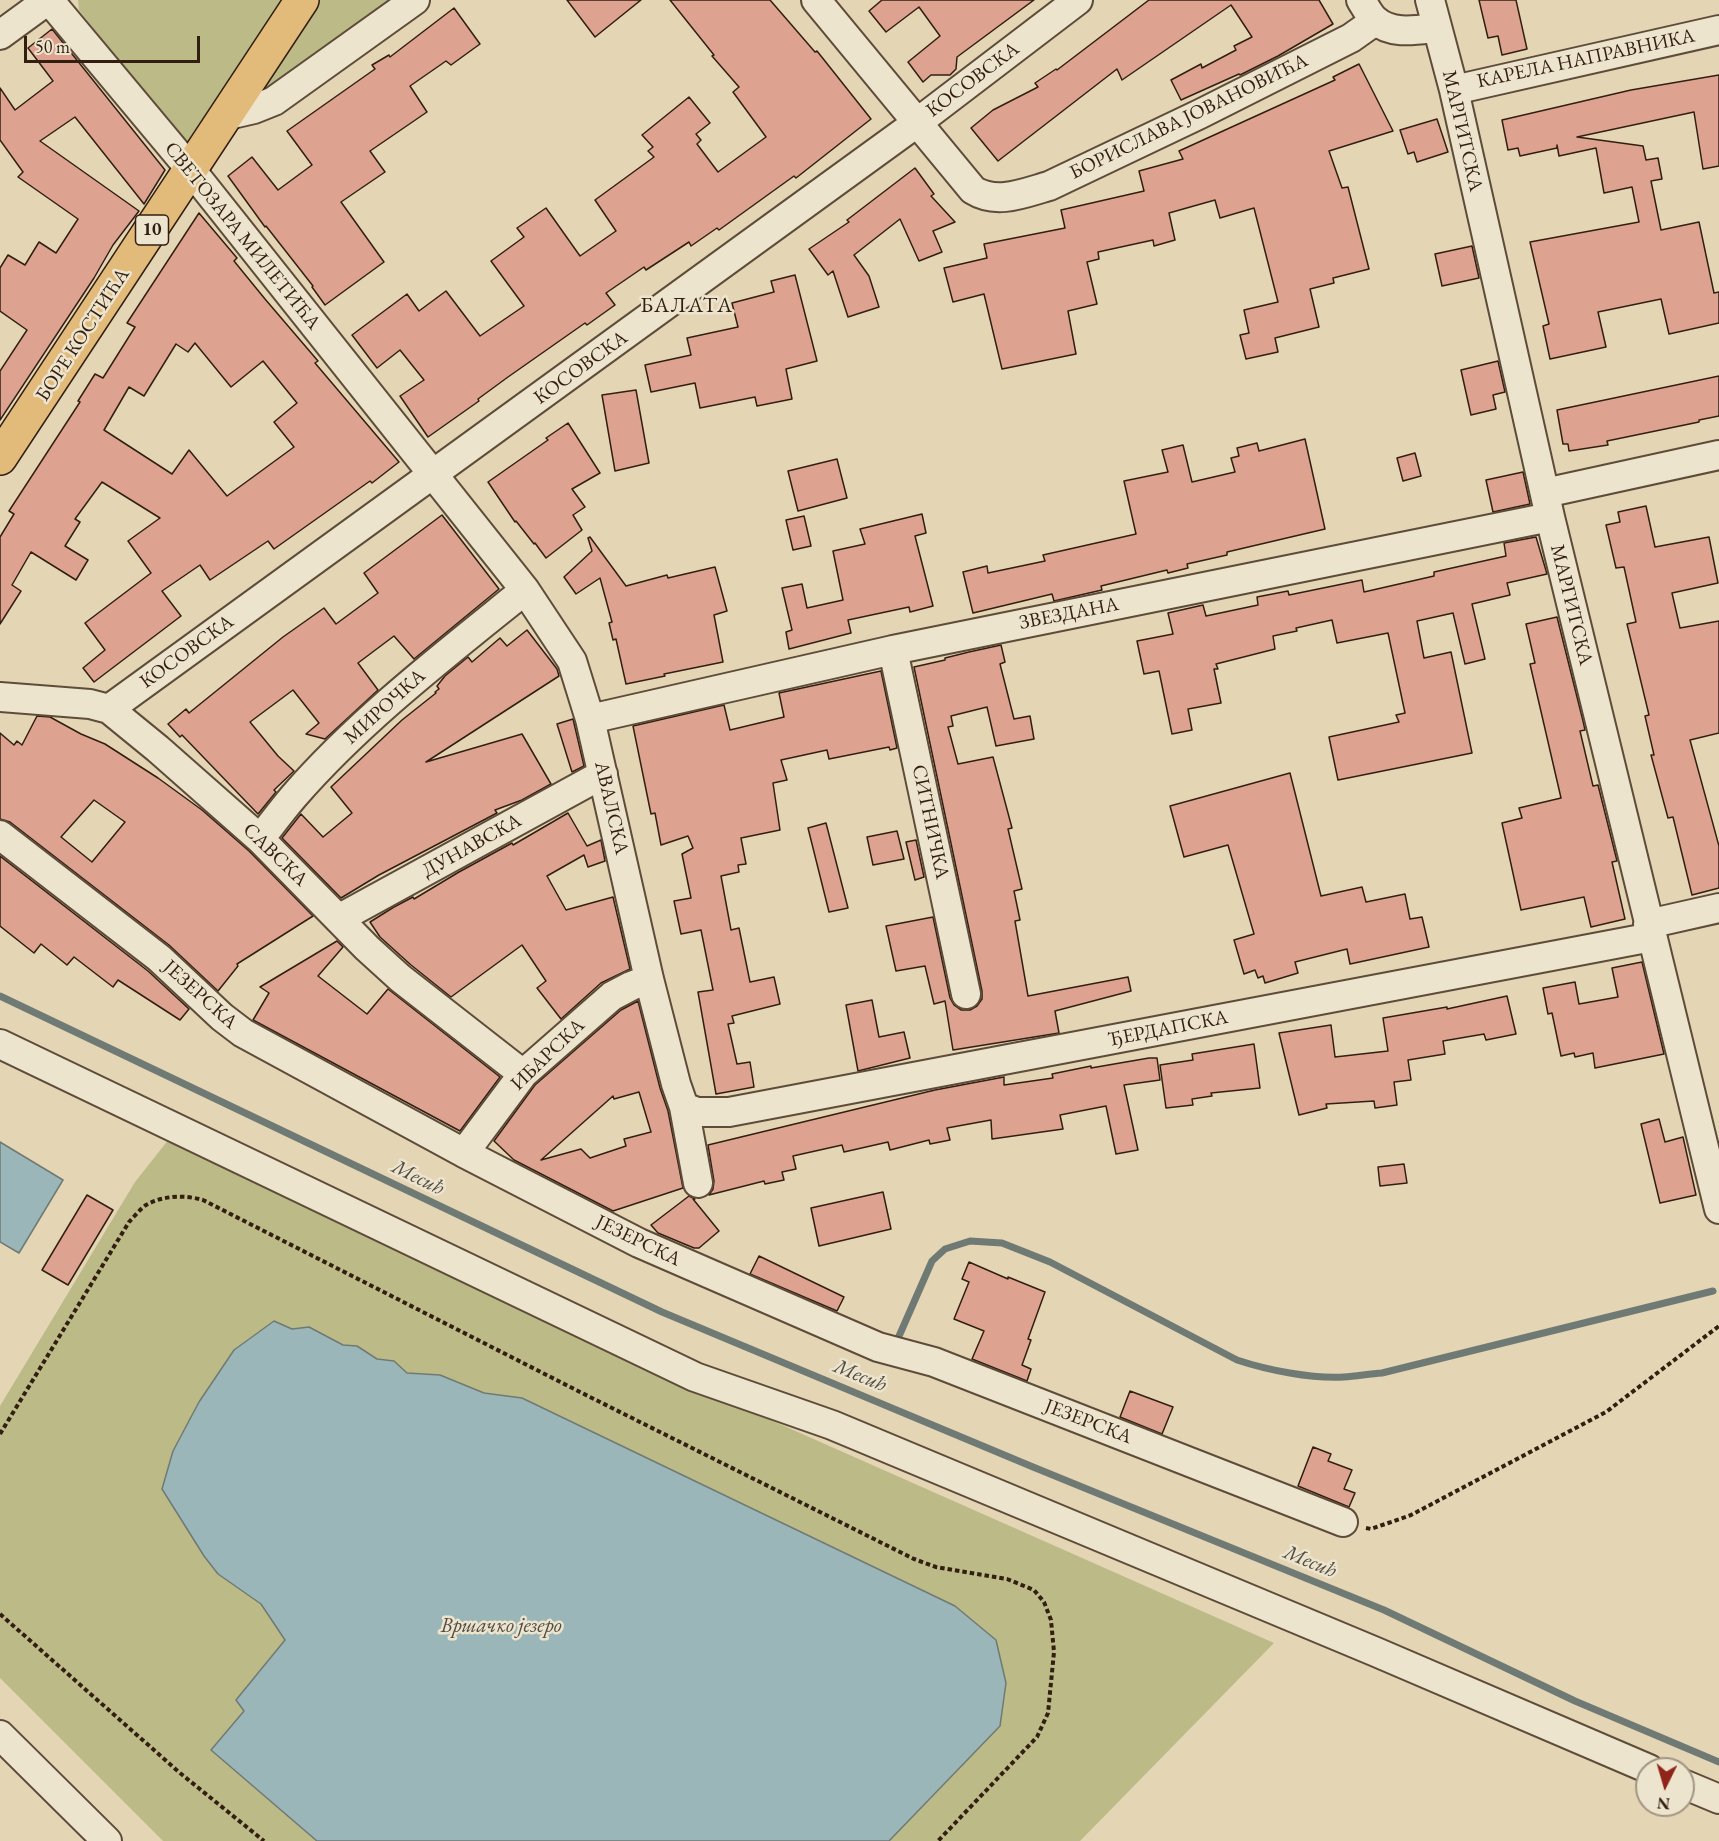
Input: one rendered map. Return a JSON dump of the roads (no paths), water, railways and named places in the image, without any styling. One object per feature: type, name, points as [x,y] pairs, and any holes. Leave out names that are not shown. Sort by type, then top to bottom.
[{"type":"main road","name":"БОРЕ КОСТИЋА","points":[[0,458],[302,0]]},
{"type":"street","points":[[0,35],[48,0]]},
{"type":"street","name":"СВЕТОЗАРА МИЛЕТИЋА","points":[[48,0],[191,170],[433,474]]},
{"type":"street","points":[[228,115],[254,109],[274,101],[415,0]]},
{"type":"street","points":[[816,0],[918,122]]},
{"type":"street","name":"КОСОВСКА","points":[[109,709],[918,122],[1078,0]]},
{"type":"street","name":"МАРГИТСКА","points":[[1430,0],[1454,90],[1547,505],[1719,1209]]},
{"type":"street","points":[[1368,10],[1402,30],[1436,28]]},
{"type":"street","name":"БОРИСЛАВА ЈОВАНОВИЋА","points":[[918,122],[973,190],[996,198],[1024,193],[1049,186],[1221,104],[1351,38],[1368,10]]},
{"type":"street","name":"КАРЕЛА НАПРАВНИКА","points":[[1454,90],[1719,30]]},
{"type":"street","name":"ЗВЕЗДАНА","points":[[590,718],[1547,505],[1719,454]]},
{"type":"street","name":"АВАЛСКА","points":[[433,474],[525,590],[572,661],[590,718],[675,1084],[684,1107],[698,1183]]},
{"type":"street","name":"МИРОЧКА","points":[[260,839],[294,796],[340,749],[425,670],[525,590]]},
{"type":"street","name":"СИТНИЧКА","points":[[893,650],[966,994]]},
{"type":"street","name":"САВСКА","points":[[0,697],[90,704],[109,709],[260,839],[367,948],[400,978],[523,1074]]},
{"type":"street","name":"ДУНАВСКА","points":[[340,918],[603,774]]},
{"type":"street","name":"ЈЕЗЕРСКА","points":[[0,835],[159,958],[243,1034],[639,1244],[878,1347],[934,1362],[1344,1522]]},
{"type":"street","name":"ЂЕРДАПСКА","points":[[684,1107],[697,1112],[729,1112],[1650,931],[1719,908]]},
{"type":"street","name":"ИБАРСКА","points":[[464,1153],[523,1074],[612,996],[650,979]]},
{"type":"street","points":[[0,1044],[695,1377],[832,1425],[1376,1652],[1635,1763]]},
{"type":"street","points":[[0,1735],[107,1841]]},
{"type":"street","points":[[1695,1789],[1719,1799]]},
{"type":"water","points":[[0,1142],[63,1180],[19,1253],[0,1242]]},
{"type":"water","name":"Вршачко језеро","points":[[274,1321],[292,1329],[309,1327],[343,1345],[357,1346],[377,1359],[394,1361],[407,1373],[440,1375],[484,1393],[522,1398],[955,1606],[996,1640],[1006,1683],[1000,1726],[889,1841],[317,1841],[211,1750],[244,1711],[236,1700],[285,1640],[261,1604],[218,1574],[162,1489],[173,1451],[199,1402],[234,1350]]},
{"type":"waterway","name":"Месић","points":[[0,996],[662,1312],[1384,1610],[1575,1701],[1719,1762]]},
{"type":"waterway","points":[[896,1343],[932,1261],[945,1249],[970,1241],[1002,1243],[1050,1262],[1237,1360],[1318,1377],[1382,1373],[1713,1291]]},
{"type":"district","name":"БАЛАТА","points":[[687,306]]}]
